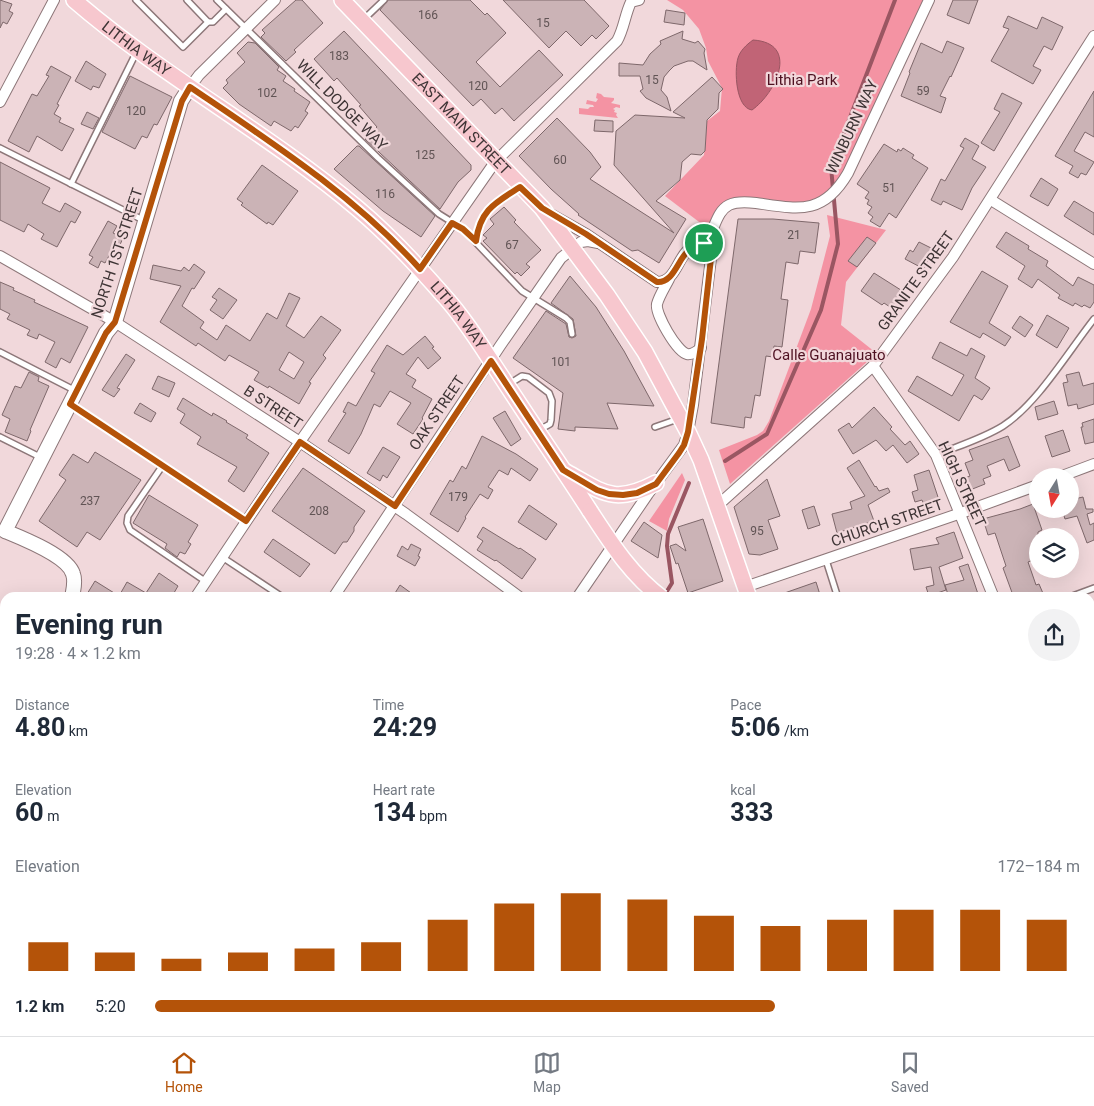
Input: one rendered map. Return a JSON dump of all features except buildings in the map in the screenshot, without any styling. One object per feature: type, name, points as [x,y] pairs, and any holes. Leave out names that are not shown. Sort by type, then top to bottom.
[{"type":"main road","name":"LITHIA WAY","points":[[74,0],[137,51],[278,147],[320,178],[376,225],[420,269],[445,297],[491,361],[609,541],[630,569],[655,592]]},
{"type":"main road","name":"EAST MAIN STREET","points":[[342,0],[495,162],[542,208],[607,295],[686,417],[688,432],[709,482],[743,592]]},
{"type":"main road","points":[[563,470],[597,490],[609,494],[637,493],[656,484]]},
{"type":"street","points":[[0,102],[54,0]]},
{"type":"street","name":"NORTH 1ST STREET","points":[[3,530],[74,398],[106,333],[115,322],[182,101],[199,75],[275,0]]},
{"type":"street","points":[[198,592],[495,162],[617,41],[632,0]]},
{"type":"street","name":"WINBURN WAY","points":[[701,348],[694,354],[687,354],[679,350],[658,313],[657,305],[669,279],[687,251],[704,243],[721,213],[729,205],[742,202],[799,209],[830,197],[840,186],[929,0]]},
{"type":"street","name":"GRANITE STREET","points":[[717,506],[873,366],[953,257],[1094,36]]},
{"type":"street","points":[[991,200],[1094,264]]},
{"type":"street","points":[[542,208],[657,282],[669,279]]},
{"type":"street","points":[[572,249],[581,242],[588,241],[600,244]]},
{"type":"street","points":[[686,417],[701,348],[711,258],[704,243]]},
{"type":"street","name":"OAK STREET","points":[[337,592],[491,361],[562,258],[572,249]]},
{"type":"street","name":"B STREET","points":[[0,256],[115,322],[300,442],[395,506],[512,592]]},
{"type":"street","name":"HIGH STREET","points":[[873,366],[936,454],[992,592]]},
{"type":"street","points":[[581,592],[679,453],[688,432]]},
{"type":"street","points":[[1079,470],[1094,464]]},
{"type":"street","name":"CHURCH STREET","points":[[749,592],[826,560],[1029,488]]},
{"type":"street","points":[[3,530],[64,561],[71,568],[74,582],[73,592]]},
{"type":"lane","points":[[136,0],[183,47],[208,22],[213,22],[226,9]]},
{"type":"lane","points":[[187,0],[208,22]]},
{"type":"lane","name":"WILL DODGE WAY","points":[[217,0],[378,158],[440,214],[463,229],[476,241],[522,290],[566,318],[570,322],[572,334]]},
{"type":"lane","points":[[361,21],[384,0]]},
{"type":"lane","points":[[71,184],[137,51]]},
{"type":"lane","points":[[0,148],[146,221]]},
{"type":"lane","points":[[476,241],[479,223],[484,214],[520,187]]},
{"type":"lane","points":[[936,454],[986,434],[1002,426],[1017,415],[1073,348],[1094,319]]},
{"type":"lane","points":[[0,352],[74,398],[163,464],[246,521]]},
{"type":"lane","points":[[507,385],[522,376],[528,377],[549,393],[552,401],[550,424],[538,432]]},
{"type":"lane","points":[[655,427],[686,417]]},
{"type":"lane","points":[[0,437],[42,458]]},
{"type":"lane","points":[[163,464],[128,516],[127,523],[130,530],[206,581]]},
{"type":"lane","points":[[221,557],[275,592]]},
{"type":"lane","points":[[826,560],[836,592]]},
{"type":"green space","name":"Lithia Park","points":[[667,0],[929,0],[840,186],[808,207],[735,203],[707,228],[665,196],[704,155],[707,121],[720,111],[722,88],[708,61],[706,48],[699,29],[683,10]]},
{"type":"green space","points":[[597,93],[604,97],[614,98],[611,103],[620,105],[620,108],[616,107],[613,109],[617,113],[618,118],[579,114],[579,108],[588,109],[594,107],[593,105],[586,104],[587,100],[596,102],[598,99],[596,98]]},
{"type":"green space","name":"Calle Guanajuato","points":[[827,215],[886,230],[846,282],[841,325],[875,352],[868,361],[730,484],[719,450],[757,435],[763,431],[769,421],[811,309],[830,236]]},
{"type":"green space","points":[[682,473],[685,480],[669,519],[667,531],[649,521]]},
{"type":"shaded area","points":[[753,40],[767,43],[776,50],[780,59],[779,70],[769,92],[752,110],[742,103],[739,96],[736,71],[740,53]]},
{"type":"waterway","points":[[725,461],[767,434],[821,310],[838,244],[831,167],[895,0]]},
{"type":"waterway","points":[[666,592],[672,583],[667,546],[668,534],[689,483]]},
{"type":"route","points":[[190,87],[320,178],[376,225],[420,269],[452,223],[463,229],[476,241],[479,223],[484,214],[520,187],[542,208],[586,234],[657,282],[669,279],[687,251],[704,243],[711,258],[702,339],[688,432],[684,445],[656,484],[637,493],[609,494],[597,490],[563,470],[491,361],[395,506],[300,442],[246,521],[163,464],[70,404],[106,333],[115,322],[182,101],[190,87]]}]
